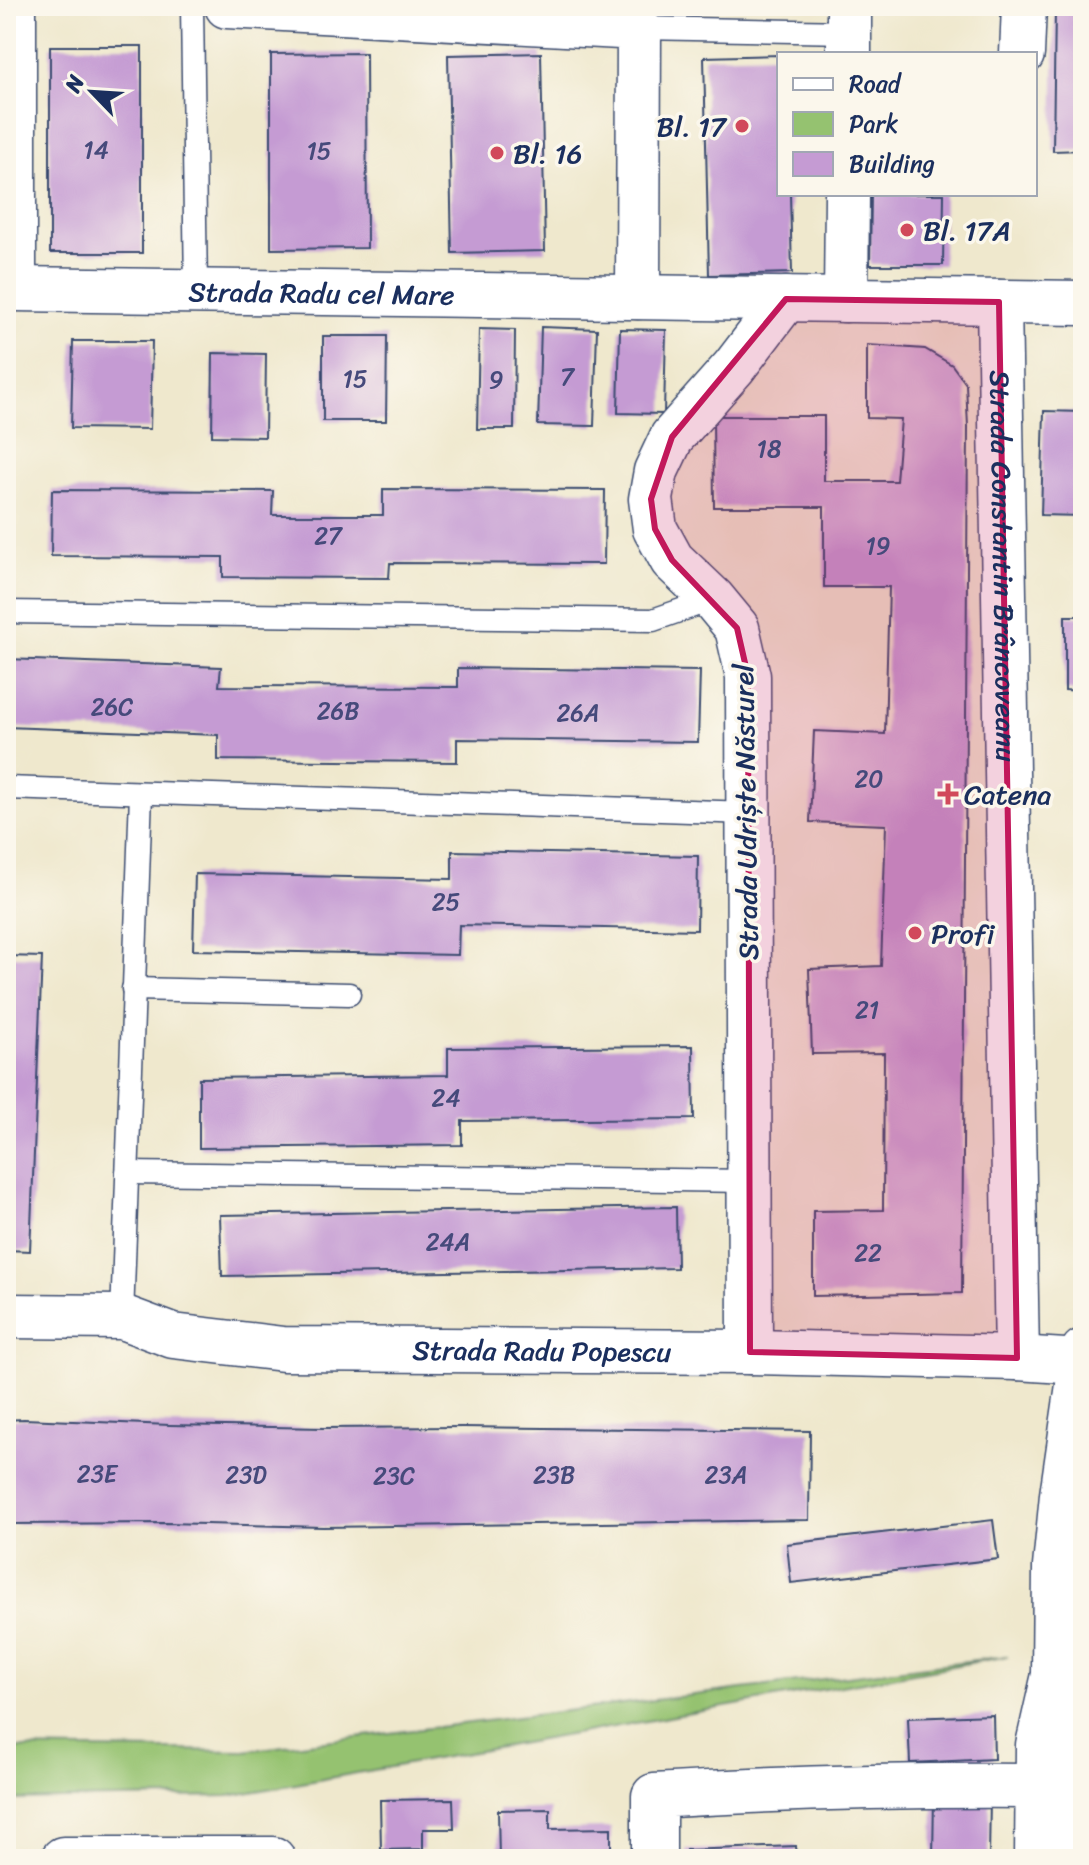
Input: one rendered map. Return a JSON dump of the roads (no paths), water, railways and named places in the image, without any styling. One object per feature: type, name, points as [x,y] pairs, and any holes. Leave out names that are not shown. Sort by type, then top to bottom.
[{"type":"street","points":[[10,287],[14,6]]},
{"type":"street","points":[[227,6],[639,28],[638,297]]},
{"type":"street","points":[[1022,52],[1024,6]]},
{"type":"street","points":[[846,300],[847,196]]},
{"type":"street","name":"Strada Radu cel Mare","points":[[10,287],[1083,303]]},
{"type":"street","name":"Strada Udriște Năsturel","points":[[750,1352],[748,676],[737,628],[713,599],[672,560],[655,529],[651,499],[656,471],[672,437],[734,367],[786,299]]},
{"type":"street","name":"Strada Constantin Brâncoveanu","points":[[999,302],[1017,1358]]},
{"type":"street","name":"Strada Radu Popescu","points":[[6,1316],[122,1317],[173,1336],[283,1349],[750,1352],[1017,1358],[1082,1356]]},
{"type":"street","points":[[1073,1859],[1076,1756],[1055,1567],[1082,1356]]},
{"type":"street","points":[[1037,1859],[1038,1745],[1069,1673]]},
{"type":"street","points":[[654,1859],[654,1796],[785,1789],[1038,1786]]},
{"type":"street","points":[[63,1859],[273,1859]]},
{"type":"lane","points":[[192,6],[196,291]]},
{"type":"lane","points":[[639,28],[849,31]]},
{"type":"lane","points":[[6,612],[653,620],[713,599]]},
{"type":"lane","points":[[6,788],[749,813]]},
{"type":"lane","points":[[122,1317],[141,794]]},
{"type":"lane","points":[[133,989],[349,994]]},
{"type":"lane","points":[[127,1173],[750,1181]]},
{"type":"place","name":"Bl. 17","points":[[742,126]]},
{"type":"place","name":"Bl. 16","points":[[497,153]]},
{"type":"place","name":"Bl. 17A","points":[[907,230]]},
{"type":"place","name":"Catena","points":[[948,794]]},
{"type":"place","name":"Profi","points":[[915,933]]}]
